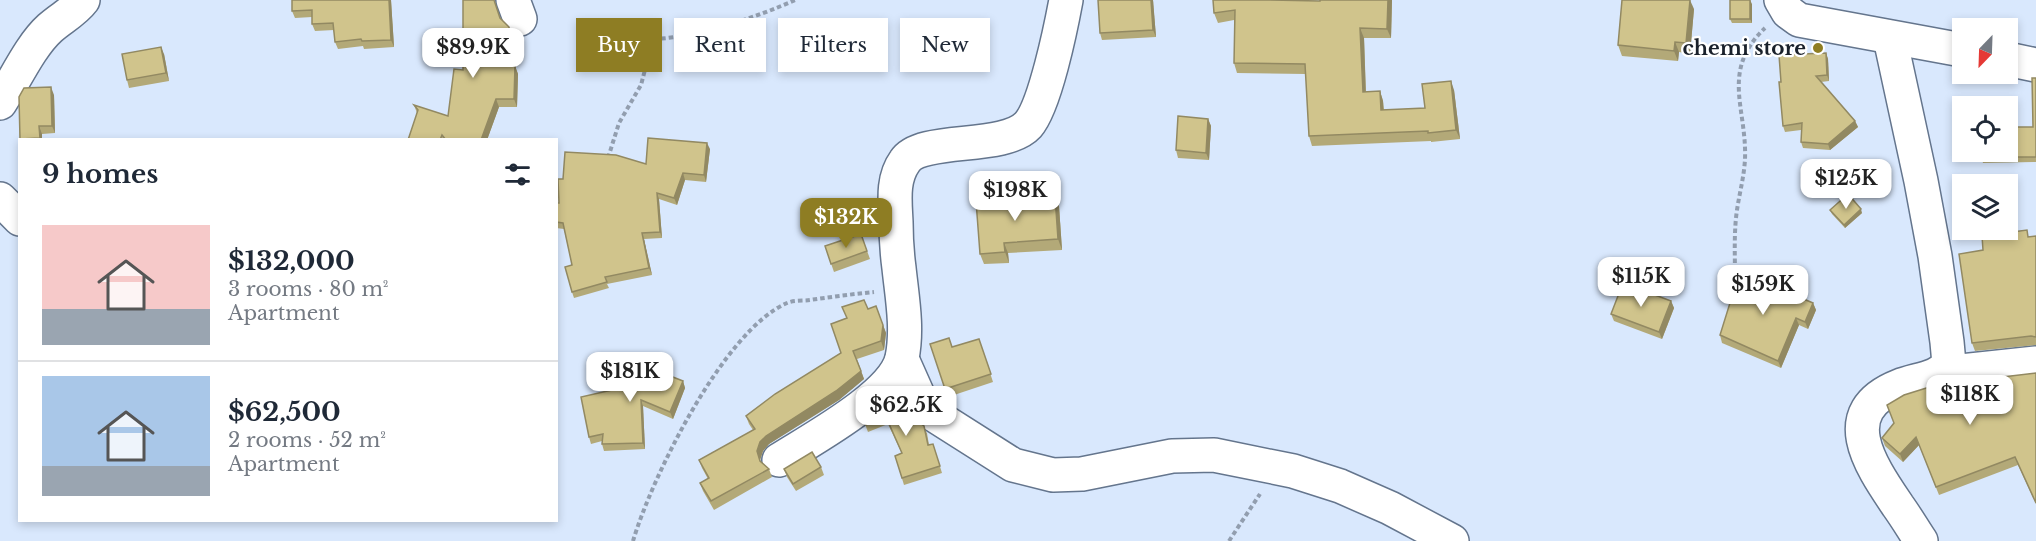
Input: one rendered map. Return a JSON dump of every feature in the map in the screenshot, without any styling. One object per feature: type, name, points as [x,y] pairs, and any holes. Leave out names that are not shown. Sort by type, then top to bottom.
[{"type":"street","points":[[0,103],[37,44],[50,28],[83,0]]},
{"type":"street","points":[[779,460],[860,407],[884,389],[896,374],[902,359],[905,335],[897,255],[895,195],[896,180],[901,166],[907,156],[919,150],[984,141],[1016,133],[1028,125],[1042,96],[1066,0]]},
{"type":"street","points":[[1785,6],[1799,20],[1952,48]]},
{"type":"street","points":[[1890,38],[1935,256],[1948,364],[1953,369],[1961,371],[2036,363]]},
{"type":"street","points":[[2018,61],[2036,65]]},
{"type":"street","points":[[0,199],[18,217]]},
{"type":"street","points":[[902,359],[918,395],[931,413],[1013,465],[1053,475],[1082,474],[1172,456],[1214,455],[1276,468],[1340,486],[1390,508],[1452,541]]},
{"type":"street","points":[[1921,541],[1868,458],[1862,425],[1871,403],[1878,396],[1902,384],[1940,373],[1948,364]]},
{"type":"path","points":[[605,167],[619,123],[641,85],[650,49],[656,39],[707,30],[795,0]]},
{"type":"path","points":[[1735,278],[1736,216],[1745,156],[1738,80],[1748,49],[1756,36],[1785,6]]},
{"type":"path","points":[[633,541],[659,471],[695,407],[732,351],[756,323],[788,303],[901,289]]},
{"type":"path","points":[[1229,541],[1276,468]]},
{"type":"building","points":[[292,0],[389,0],[391,40],[362,41],[361,39],[335,42],[333,23],[312,24],[312,10],[292,11]]},
{"type":"building","points":[[463,0],[494,0],[500,18],[509,27],[509,65],[515,66],[514,99],[496,99],[482,138],[444,138],[442,135],[441,138],[409,138],[418,110],[414,105],[448,116],[454,69],[463,70]]},
{"type":"building","points":[[1098,0],[1151,0],[1153,30],[1100,33]]},
{"type":"building","points":[[1213,0],[1388,0],[1387,29],[1360,28],[1363,92],[1380,91],[1381,110],[1425,108],[1422,84],[1451,81],[1456,130],[1428,133],[1428,131],[1309,136],[1305,64],[1234,63],[1235,10],[1214,13]]},
{"type":"building","points":[[1622,0],[1690,0],[1686,43],[1675,42],[1674,51],[1618,45]]},
{"type":"building","points":[[1730,0],[1750,0],[1750,19],[1730,19]]},
{"type":"building","points":[[161,47],[166,73],[127,80],[122,54]]},
{"type":"building","points":[[1826,53],[1827,75],[1816,76],[1855,121],[1828,144],[1801,142],[1802,123],[1783,126],[1779,55]]},
{"type":"building","points":[[2032,78],[2036,78],[2036,157],[2018,157],[2018,127],[2033,127]]},
{"type":"building","points":[[51,87],[52,126],[39,126],[40,138],[20,138],[19,97],[24,88]]},
{"type":"building","points":[[1178,116],[1208,119],[1206,153],[1176,150]]},
{"type":"building","points":[[648,138],[707,143],[704,175],[683,173],[674,198],[657,193],[660,232],[642,233],[649,268],[605,277],[607,282],[572,292],[565,267],[572,265],[563,223],[558,222],[558,179],[563,179],[565,152],[616,155],[646,164]]},
{"type":"building","points":[[1848,194],[1861,209],[1844,225],[1830,210]]},
{"type":"building","points":[[1055,196],[1058,239],[1004,243],[1005,252],[980,254],[976,201]]},
{"type":"building","points":[[2027,230],[2028,237],[2036,236],[2036,337],[1972,343],[1959,254],[1983,250],[1982,240],[2018,240],[2018,231]]},
{"type":"building","points":[[861,234],[867,251],[831,264],[825,246]]},
{"type":"building","points":[[1739,274],[1788,290],[1787,292],[1813,303],[1805,322],[1796,318],[1778,361],[1720,335]]},
{"type":"building","points":[[1623,283],[1671,301],[1659,332],[1611,314]]},
{"type":"building","points":[[864,300],[868,309],[876,306],[883,325],[881,341],[853,351],[861,371],[836,391],[760,442],[757,451],[760,461],[769,469],[711,501],[700,483],[709,478],[699,460],[755,429],[746,416],[775,394],[841,353],[831,324],[847,318],[842,307]]},
{"type":"building","points":[[949,338],[952,347],[979,339],[991,374],[945,389],[930,344]]},
{"type":"building","points":[[647,356],[664,365],[660,372],[683,381],[670,412],[641,400],[643,443],[602,444],[603,434],[589,437],[581,397],[616,389],[626,366],[639,371]]},
{"type":"building","points":[[2036,373],[2036,503],[2015,457],[1936,487],[1916,437],[1900,454],[1882,438],[1894,423],[1887,405],[1904,395],[1947,380],[1960,382]]},
{"type":"building","points":[[897,392],[910,416],[924,426],[928,445],[933,444],[940,466],[902,478],[895,456],[902,453],[886,417],[866,425],[863,419]]},
{"type":"building","points":[[812,452],[821,467],[793,484],[784,469]]},
{"type":"place","name":"chemi store","points":[[1818,48]]}]
